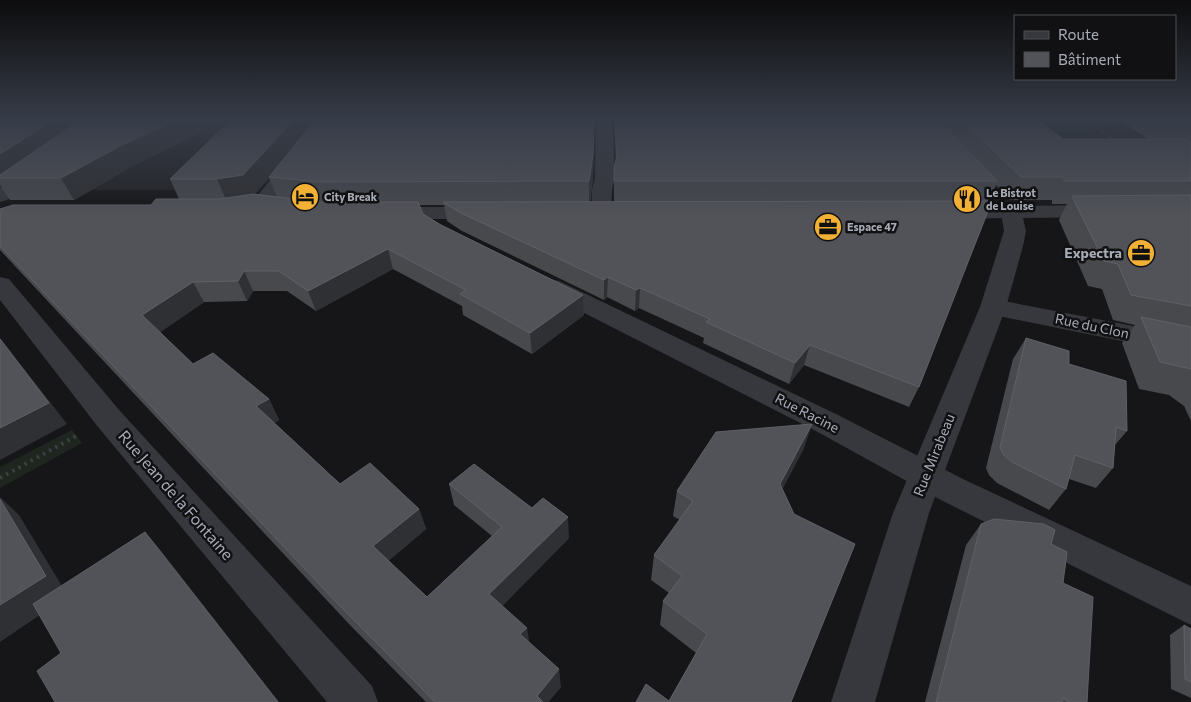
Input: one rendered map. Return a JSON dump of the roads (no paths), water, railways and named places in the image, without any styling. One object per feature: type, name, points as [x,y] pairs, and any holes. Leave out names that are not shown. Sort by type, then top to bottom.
[{"type":"street","points":[[260,205],[302,152]]},
{"type":"street","points":[[601,213],[602,189],[605,178],[605,152]]},
{"type":"street","points":[[0,196],[48,162]]},
{"type":"street","points":[[929,213],[1001,203],[1121,211]]},
{"type":"street","name":"Rue Mirabeau","points":[[853,702],[912,513],[993,307],[1015,236],[1013,219],[1001,203]]},
{"type":"street","points":[[237,209],[260,205],[285,208]]},
{"type":"street","points":[[364,213],[497,213]]},
{"type":"street","points":[[431,213],[436,227],[462,242]]},
{"type":"street","name":"Rue Racine","points":[[524,273],[827,423],[926,477],[1191,606]]},
{"type":"street","name":"Rue Jean de la Fontaine","points":[[0,284],[109,418],[356,702]]},
{"type":"street","name":"Rue du Clon","points":[[993,307],[1191,346]]},
{"type":"place","name":"City Break","points":[[305,197]]},
{"type":"place","name":"Le Bistrot de Louise","points":[[967,199]]},
{"type":"place","name":"Espace 47","points":[[828,227]]},
{"type":"place","name":"Expectra","points":[[1141,253]]}]
